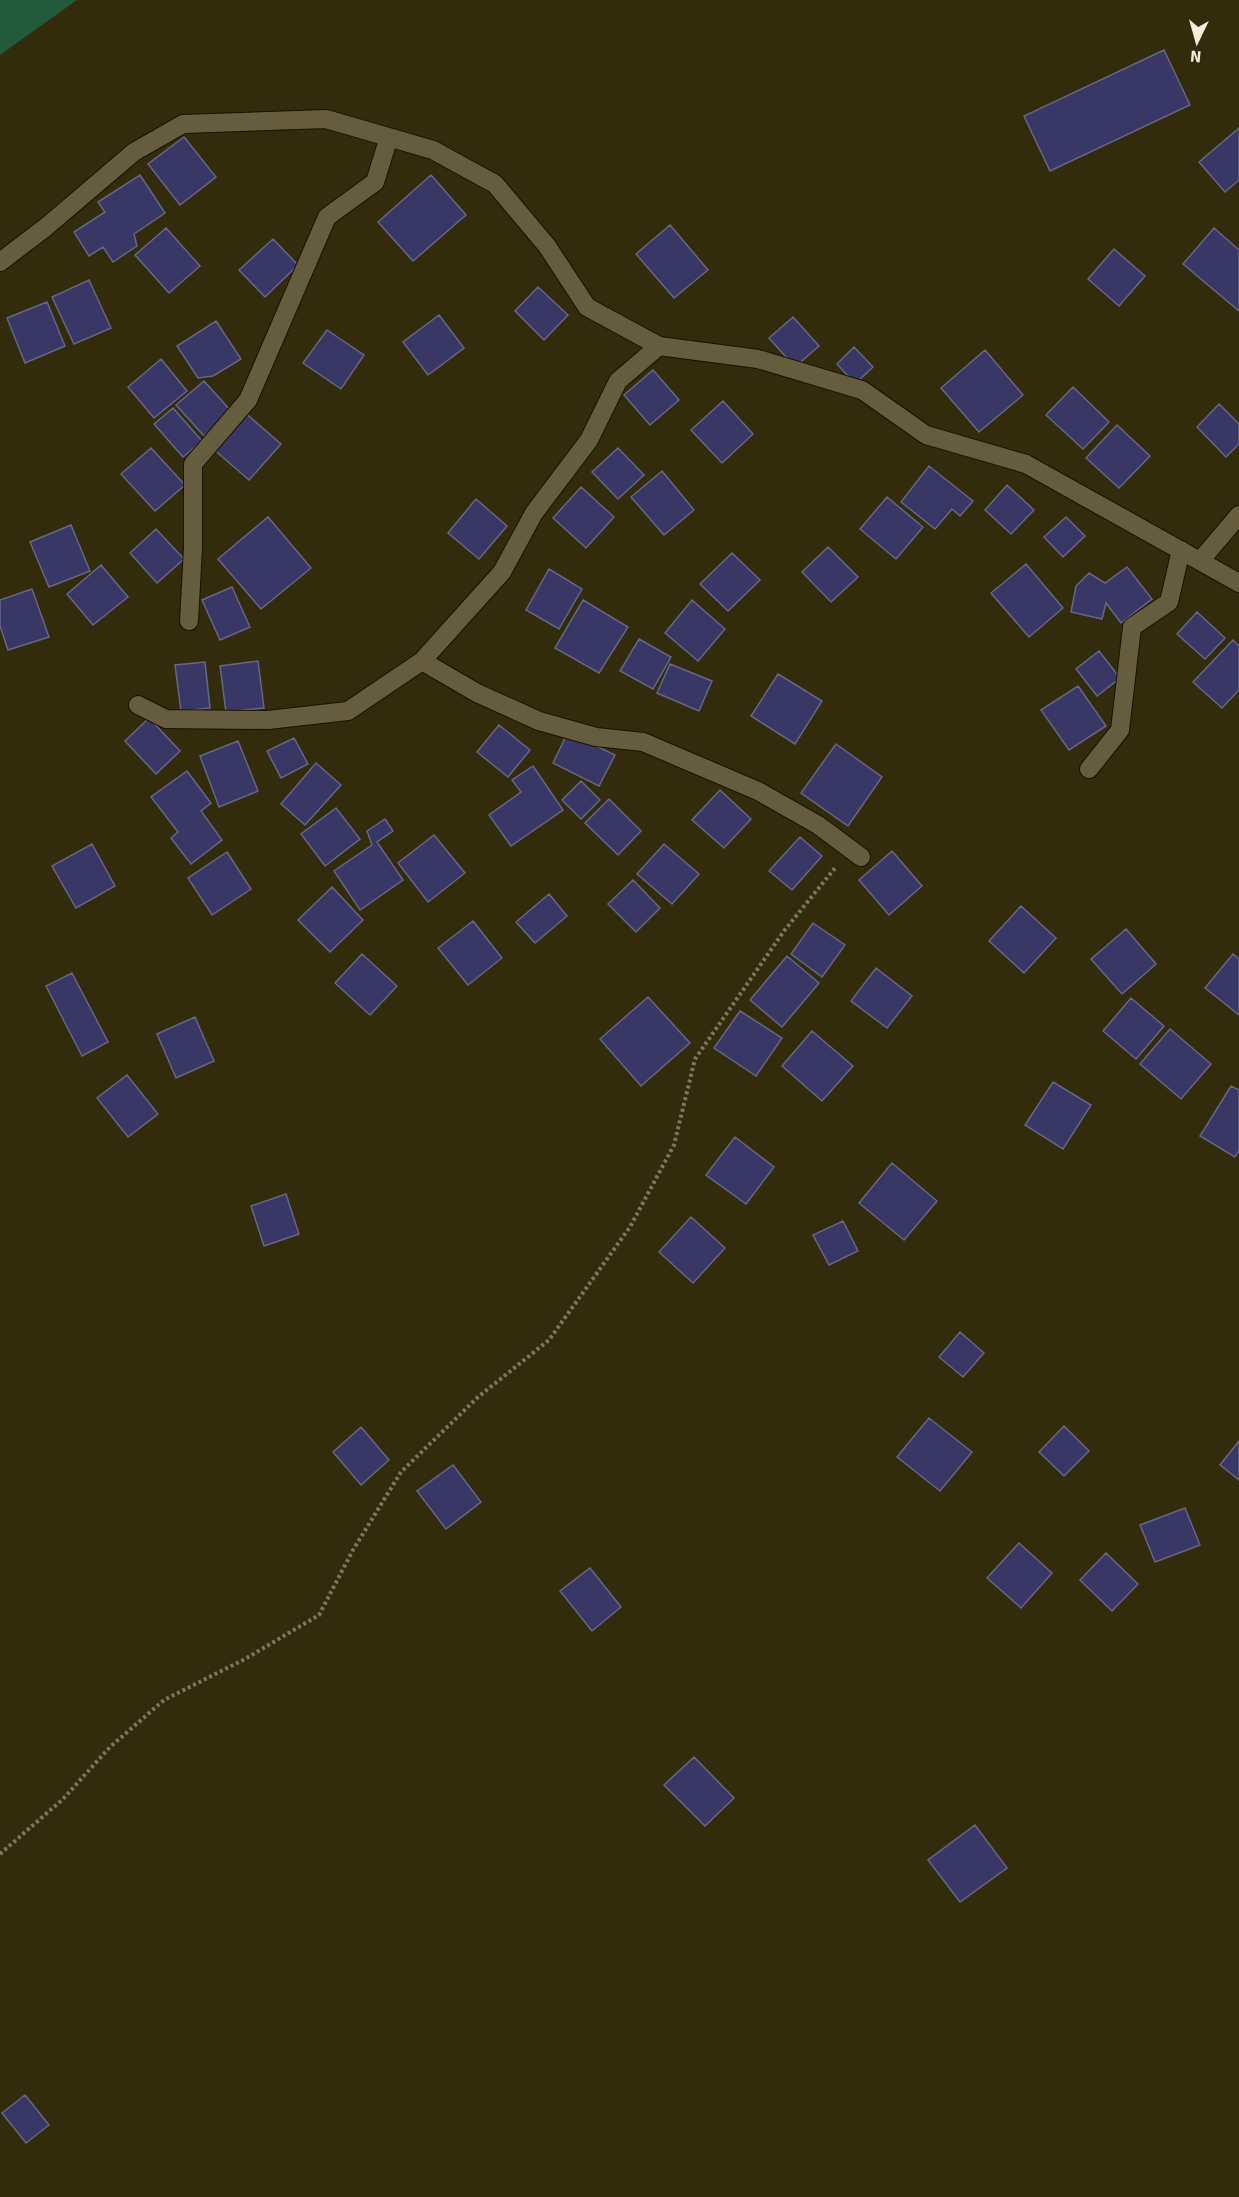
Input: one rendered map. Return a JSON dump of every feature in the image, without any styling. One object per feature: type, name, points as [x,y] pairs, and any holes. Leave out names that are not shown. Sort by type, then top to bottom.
[{"type":"street","points":[[0,262],[46,228],[134,152],[183,124],[326,119],[433,150],[495,184],[546,246],[587,307],[659,346],[758,359],[862,390],[926,435],[1026,464],[1239,583]]},
{"type":"street","points":[[189,621],[193,548],[193,464],[248,400],[327,217],[375,182],[389,137]]},
{"type":"street","points":[[138,705],[166,719],[268,720],[348,711],[422,661],[502,572],[534,513],[589,440],[618,381],[659,346]]},
{"type":"street","points":[[1200,561],[1239,515]]},
{"type":"street","points":[[1089,769],[1120,730],[1132,627],[1169,602],[1181,550]]},
{"type":"street","points":[[422,661],[477,693],[539,721],[596,737],[643,742],[758,791],[818,825],[856,853]]},
{"type":"path","points":[[0,1854],[63,1799],[110,1748],[164,1700],[245,1659],[319,1615],[354,1550],[401,1472],[477,1397],[549,1340],[630,1227],[674,1145],[695,1059],[784,931],[856,853]]},
{"type":"green space","points":[[0,0],[77,0],[0,55]]},
{"type":"building","points":[[1164,50],[1190,105],[1050,171],[1024,116]]},
{"type":"building","points":[[1239,128],[1239,180],[1225,192],[1199,162]]},
{"type":"building","points":[[184,137],[216,177],[180,205],[148,164]]},
{"type":"building","points":[[140,175],[165,213],[134,234],[137,246],[113,262],[103,247],[89,256],[74,232],[105,212],[98,202]]},
{"type":"building","points":[[431,175],[466,215],[413,261],[378,222]]},
{"type":"building","points":[[670,225],[708,270],[674,298],[636,254]]},
{"type":"building","points":[[166,228],[200,266],[169,293],[135,255]]},
{"type":"building","points":[[1214,228],[1239,250],[1239,311],[1183,264]]},
{"type":"building","points":[[273,239],[298,265],[265,297],[239,270]]},
{"type":"building","points":[[1114,249],[1145,276],[1119,306],[1088,279]]},
{"type":"building","points":[[89,280],[111,328],[74,344],[52,297]]},
{"type":"building","points":[[538,287],[568,315],[544,340],[515,311]]},
{"type":"building","points":[[47,302],[65,346],[25,363],[7,318]]},
{"type":"building","points":[[439,315],[464,348],[428,375],[403,342]]},
{"type":"building","points":[[793,317],[819,346],[795,367],[769,338]]},
{"type":"building","points":[[216,321],[241,359],[213,376],[198,378],[177,346]]},
{"type":"building","points":[[327,330],[364,355],[341,389],[303,363]]},
{"type":"building","points":[[854,347],[873,367],[855,384],[837,364]]},
{"type":"building","points":[[985,350],[1023,395],[979,432],[941,388]]},
{"type":"building","points":[[161,359],[187,391],[154,418],[128,387]]},
{"type":"building","points":[[653,370],[679,400],[650,425],[624,395]]},
{"type":"building","points":[[204,381],[231,411],[204,436],[176,405]]},
{"type":"building","points":[[1073,387],[1109,422],[1083,449],[1046,415]]},
{"type":"building","points":[[723,401],[753,434],[722,463],[691,430]]},
{"type":"building","points":[[1219,404],[1239,424],[1239,444],[1226,457],[1197,427]]},
{"type":"building","points":[[173,408],[202,441],[183,457],[154,424]]},
{"type":"building","points":[[243,411],[281,444],[249,480],[211,447]]},
{"type":"building","points":[[1117,425],[1150,456],[1119,488],[1086,458]]},
{"type":"building","points":[[151,448],[185,485],[155,511],[121,474]]},
{"type":"building","points":[[618,448],[644,475],[618,499],[592,472]]},
{"type":"building","points":[[929,466],[973,501],[960,516],[952,509],[935,529],[901,502]]},
{"type":"building","points":[[662,471],[694,510],[664,535],[631,497]]},
{"type":"building","points":[[1007,485],[1034,510],[1011,534],[985,510]]},
{"type":"building","points":[[581,487],[614,517],[586,548],[553,518]]},
{"type":"building","points":[[887,497],[923,527],[896,559],[860,529]]},
{"type":"building","points":[[476,499],[507,526],[479,559],[448,533]]},
{"type":"building","points":[[268,517],[311,568],[261,609],[218,559]]},
{"type":"building","points":[[1066,517],[1085,536],[1063,557],[1044,537]]},
{"type":"building","points":[[71,525],[90,571],[49,587],[30,542]]},
{"type":"building","points":[[156,529],[184,559],[157,583],[130,553]]},
{"type":"building","points":[[828,547],[858,577],[831,602],[802,572]]},
{"type":"building","points":[[732,553],[760,580],[728,611],[700,584]]},
{"type":"building","points":[[1026,564],[1063,608],[1029,637],[991,593]]},
{"type":"building","points":[[101,565],[128,597],[93,625],[67,594]]},
{"type":"building","points":[[1127,567],[1152,599],[1121,623],[1106,603],[1102,619],[1071,612],[1076,586],[1089,573],[1105,583]]},
{"type":"building","points":[[549,569],[582,589],[559,629],[526,610]]},
{"type":"building","points":[[232,587],[250,627],[220,640],[202,600]]},
{"type":"building","points":[[32,589],[49,637],[8,650],[0,626],[0,600]]},
{"type":"building","points":[[583,600],[628,627],[599,673],[555,648]]},
{"type":"building","points":[[692,600],[725,629],[698,661],[665,633]]},
{"type":"building","points":[[1197,612],[1225,638],[1205,659],[1177,634]]},
{"type":"building","points":[[639,639],[671,657],[653,689],[620,671]]},
{"type":"building","points":[[1233,640],[1239,646],[1239,690],[1222,708],[1193,682]]},
{"type":"building","points":[[1099,651],[1120,678],[1097,696],[1076,669]]},
{"type":"building","points":[[258,661],[264,708],[226,712],[220,666]]},
{"type":"building","points":[[205,662],[210,708],[181,711],[175,665]]},
{"type":"building","points":[[670,664],[712,681],[699,711],[657,693]]},
{"type":"building","points":[[778,674],[822,701],[795,744],[751,716]]},
{"type":"building","points":[[1078,686],[1106,726],[1069,750],[1041,710]]},
{"type":"building","points":[[149,718],[180,751],[156,774],[125,741]]},
{"type":"building","points":[[499,725],[530,750],[508,777],[477,752]]},
{"type":"building","points":[[568,732],[615,755],[599,786],[553,763]]},
{"type":"building","points":[[294,738],[308,764],[281,778],[267,751]]},
{"type":"building","points":[[238,741],[258,791],[219,807],[200,756]]},
{"type":"building","points":[[836,744],[882,777],[848,826],[801,793]]},
{"type":"building","points":[[316,763],[341,785],[305,825],[281,804]]},
{"type":"building","points":[[533,766],[563,810],[511,846],[489,815],[521,792],[512,780]]},
{"type":"building","points":[[187,771],[211,803],[201,811],[222,840],[191,864],[171,838],[178,832],[151,797]]},
{"type":"building","points":[[581,781],[600,800],[581,819],[562,800]]},
{"type":"building","points":[[720,790],[751,819],[724,848],[692,820]]},
{"type":"building","points":[[609,799],[641,831],[618,855],[585,823]]},
{"type":"building","points":[[336,808],[360,839],[325,866],[301,834]]},
{"type":"building","points":[[385,819],[393,831],[377,842],[403,880],[360,910],[334,871],[372,845],[367,831]]},
{"type":"building","points":[[434,835],[465,873],[428,902],[398,863]]},
{"type":"building","points":[[800,837],[822,856],[792,890],[769,871]]},
{"type":"building","points":[[92,844],[115,886],[76,908],[52,866]]},
{"type":"building","points":[[664,844],[699,874],[672,904],[637,874]]},
{"type":"building","points":[[892,851],[922,886],[889,915],[859,880]]},
{"type":"building","points":[[227,852],[251,889],[212,915],[188,878]]},
{"type":"building","points":[[633,880],[660,908],[636,932],[608,904]]},
{"type":"building","points":[[332,887],[363,920],[330,952],[298,920]]},
{"type":"building","points":[[549,894],[567,916],[535,943],[516,922]]},
{"type":"building","points":[[1021,906],[1056,938],[1024,973],[989,941]]},
{"type":"building","points":[[473,921],[502,958],[468,985],[438,948]]},
{"type":"building","points":[[813,923],[845,945],[822,977],[791,954]]},
{"type":"building","points":[[1126,929],[1156,964],[1122,994],[1091,959]]},
{"type":"building","points":[[362,954],[397,986],[370,1015],[335,983]]},
{"type":"building","points":[[1233,954],[1239,959],[1239,1015],[1205,988]]},
{"type":"building","points":[[787,956],[819,983],[782,1027],[750,1000]]},
{"type":"building","points":[[876,968],[912,996],[887,1028],[851,1001]]},
{"type":"building","points":[[72,973],[108,1042],[82,1056],[46,986]]},
{"type":"building","points":[[648,997],[690,1043],[641,1086],[600,1039]]},
{"type":"building","points":[[1131,998],[1164,1026],[1136,1059],[1103,1031]]},
{"type":"building","points":[[740,1011],[782,1038],[756,1076],[714,1048]]},
{"type":"building","points":[[195,1017],[214,1061],[176,1078],[157,1034]]},
{"type":"building","points":[[1170,1029],[1211,1064],[1181,1099],[1140,1064]]},
{"type":"building","points":[[812,1031],[853,1066],[822,1101],[782,1066]]},
{"type":"building","points":[[127,1075],[158,1114],[128,1137],[97,1098]]},
{"type":"building","points":[[1053,1082],[1091,1105],[1063,1149],[1025,1125]]},
{"type":"building","points":[[1231,1086],[1239,1090],[1239,1151],[1235,1157],[1200,1136]]},
{"type":"building","points":[[735,1137],[774,1167],[746,1204],[706,1175]]},
{"type":"building","points":[[892,1163],[937,1201],[904,1240],[859,1203]]},
{"type":"building","points":[[286,1194],[299,1234],[264,1246],[251,1206]]},
{"type":"building","points":[[691,1217],[725,1248],[693,1283],[659,1252]]},
{"type":"building","points":[[843,1221],[858,1251],[829,1265],[813,1235]]},
{"type":"building","points":[[960,1332],[984,1353],[963,1377],[939,1357]]},
{"type":"building","points":[[929,1418],[972,1452],[940,1491],[897,1457]]},
{"type":"building","points":[[1064,1426],[1089,1451],[1064,1476],[1039,1452]]},
{"type":"building","points":[[361,1427],[389,1460],[361,1485],[333,1452]]},
{"type":"building","points":[[1239,1441],[1239,1480],[1220,1465]]},
{"type":"building","points":[[453,1465],[481,1502],[446,1529],[417,1491]]},
{"type":"building","points":[[1185,1508],[1200,1545],[1155,1562],[1140,1525]]},
{"type":"building","points":[[1019,1543],[1052,1573],[1021,1608],[987,1578]]},
{"type":"building","points":[[1106,1553],[1138,1584],[1112,1611],[1080,1580]]},
{"type":"building","points":[[590,1568],[621,1607],[592,1631],[560,1591]]},
{"type":"building","points":[[694,1757],[734,1798],[705,1826],[664,1785]]},
{"type":"building","points":[[975,1825],[1007,1868],[960,1902],[928,1860]]},
{"type":"building","points":[[25,2095],[49,2125],[26,2143],[2,2113]]}]
